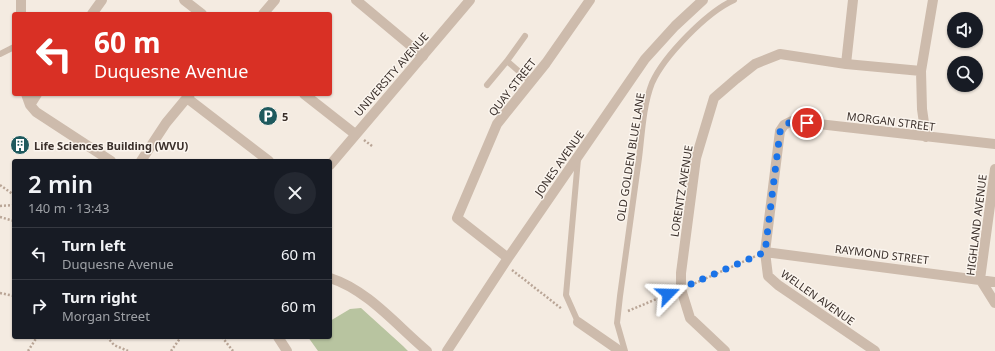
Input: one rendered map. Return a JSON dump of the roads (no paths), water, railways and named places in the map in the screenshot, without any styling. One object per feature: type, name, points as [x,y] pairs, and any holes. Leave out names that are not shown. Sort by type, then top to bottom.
[{"type":"street","points":[[21,0],[21,12]]},
{"type":"street","points":[[93,12],[102,0]]},
{"type":"street","points":[[184,0],[199,12]]},
{"type":"street","points":[[265,12],[275,0]]},
{"type":"street","points":[[356,0],[423,56]]},
{"type":"street","name":"UNIVERSITY AVENUE","points":[[332,163],[470,0]]},
{"type":"street","name":"QUAY STREET","points":[[506,261],[457,218],[497,124],[531,82],[590,0]]},
{"type":"street","name":"JONES AVENUE","points":[[447,351],[506,261],[645,59],[675,26],[703,0]]},
{"type":"street","points":[[846,64],[853,0]]},
{"type":"street","points":[[926,137],[922,108],[921,71],[933,0]]},
{"type":"street","name":"LORENTZ AVENUE","points":[[725,351],[690,318],[681,289],[681,273],[696,158],[714,98],[755,64],[780,54],[846,64],[921,71]]},
{"type":"street","points":[[27,96],[30,105],[36,112],[108,159]]},
{"type":"street","points":[[30,105],[36,96]]},
{"type":"street","points":[[142,159],[166,123],[188,96],[267,159]]},
{"type":"street","points":[[307,96],[355,134]]},
{"type":"street","name":"MORGAN STREET","points":[[784,125],[792,121],[995,144]]},
{"type":"street","name":"WELLEN AVENUE","points":[[784,125],[780,132],[765,252],[768,276],[875,351]]},
{"type":"street","name":"HIGHLAND AVENUE","points":[[995,169],[980,279],[995,303]]},
{"type":"street","name":"RAYMOND STREET","points":[[765,252],[995,282]]},
{"type":"street","points":[[332,279],[342,282],[366,298],[427,351]]},
{"type":"street","points":[[578,322],[620,351]]},
{"type":"street","points":[[279,339],[287,351]]},
{"type":"lane","name":"OLD GOLDEN BLUE LANE","points":[[625,351],[617,323],[643,127],[652,85],[659,68],[694,29],[726,3],[734,0]]},
{"type":"lane","points":[[487,85],[525,36]]},
{"type":"lane","points":[[0,54],[12,49]]},
{"type":"lane","points":[[507,61],[531,82]]},
{"type":"lane","points":[[578,322],[566,295],[579,155]]},
{"type":"place","name":"5","points":[[268,116]]},
{"type":"place","name":"Life Sciences Building (WVU)","points":[[20,145]]}]
